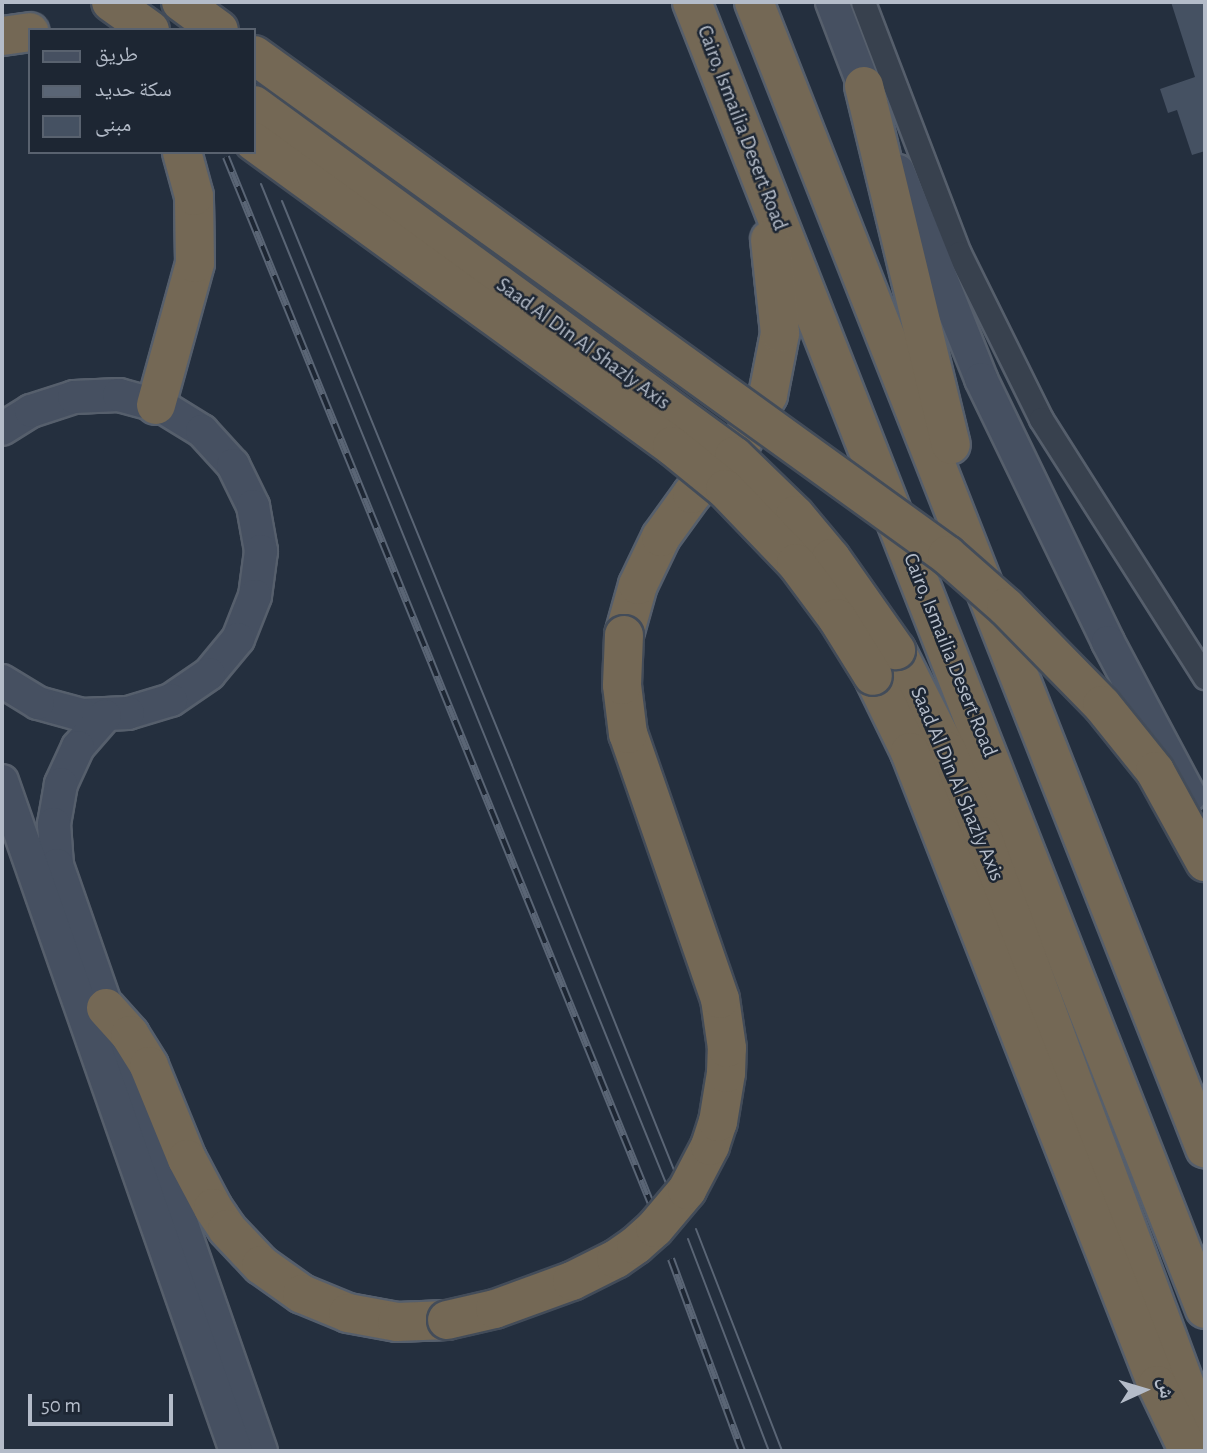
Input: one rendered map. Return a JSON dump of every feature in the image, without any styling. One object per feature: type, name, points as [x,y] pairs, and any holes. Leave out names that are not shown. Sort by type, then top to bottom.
[{"type":"highway","points":[[111,2],[147,28]]},
{"type":"highway","points":[[119,2],[130,28]]},
{"type":"highway","points":[[181,2],[216,28]]},
{"type":"highway","name":"Cairo, Ismailia Desert Road","points":[[692,2],[1205,1309]]},
{"type":"highway","points":[[754,2],[976,559],[1205,1149]]},
{"type":"highway","points":[[2,36],[28,32]]},
{"type":"highway","name":"Saad Al Din Al Shazly Axis","points":[[256,56],[947,555],[1014,614],[1102,705],[1155,771],[1205,862]]},
{"type":"highway","points":[[864,86],[976,559]]},
{"type":"highway","name":"Saad Al Din Al Shazly Axis","points":[[256,106],[720,444],[755,475],[817,541],[865,603],[885,663],[947,751],[982,836],[1205,1439]]},
{"type":"highway","points":[[256,143],[672,446],[725,489],[796,563],[837,618],[885,663],[910,752],[1157,1385],[1189,1451]]},
{"type":"highway","points":[[156,405],[195,263],[194,196],[183,154]]},
{"type":"highway","points":[[94,1012],[130,1035],[149,1066],[187,1159],[227,1229],[261,1265],[302,1294],[348,1313],[397,1322],[447,1320],[495,1308],[572,1281],[595,1271],[636,1245],[655,1228],[687,1190],[700,1168],[718,1122],[726,1073],[722,1011],[628,734],[622,685],[624,635],[638,584],[661,537],[692,494],[724,464],[750,432],[775,375],[780,313],[760,176]]},
{"type":"street","points":[[832,2],[981,379],[1108,642],[1205,825]]},
{"type":"street","points":[[863,2],[959,253],[1041,419],[1205,677]]},
{"type":"street","points":[[2,429],[30,411],[74,397],[119,396],[156,405],[202,431],[233,464],[253,506],[259,528],[260,574],[248,618],[238,639],[209,674],[171,699],[128,713],[105,716],[60,710],[38,703],[2,681]]},
{"type":"street","points":[[94,1012],[63,885],[54,835],[56,804],[68,765],[78,747],[105,716]]},
{"type":"street","points":[[2,781],[94,1012],[233,1407],[261,1451]]},
{"type":"street","points":[[233,1407],[236,1451]]},
{"type":"building","points":[[1171,2],[1205,2],[1205,151],[1192,155],[1177,110],[1168,113],[1160,89],[1195,77]]},
{"type":"tram line","points":[[201,2],[204,7]]},
{"type":"tram line","points":[[261,184],[669,1191]]},
{"type":"tram line","points":[[282,201],[677,1178]]},
{"type":"tram line","points":[[696,1229],[782,1451]]},
{"type":"tram line","points":[[688,1239],[769,1451]]},
{"type":"railway","points":[[226,157],[654,1211]]},
{"type":"railway","points":[[671,1259],[742,1451]]}]
